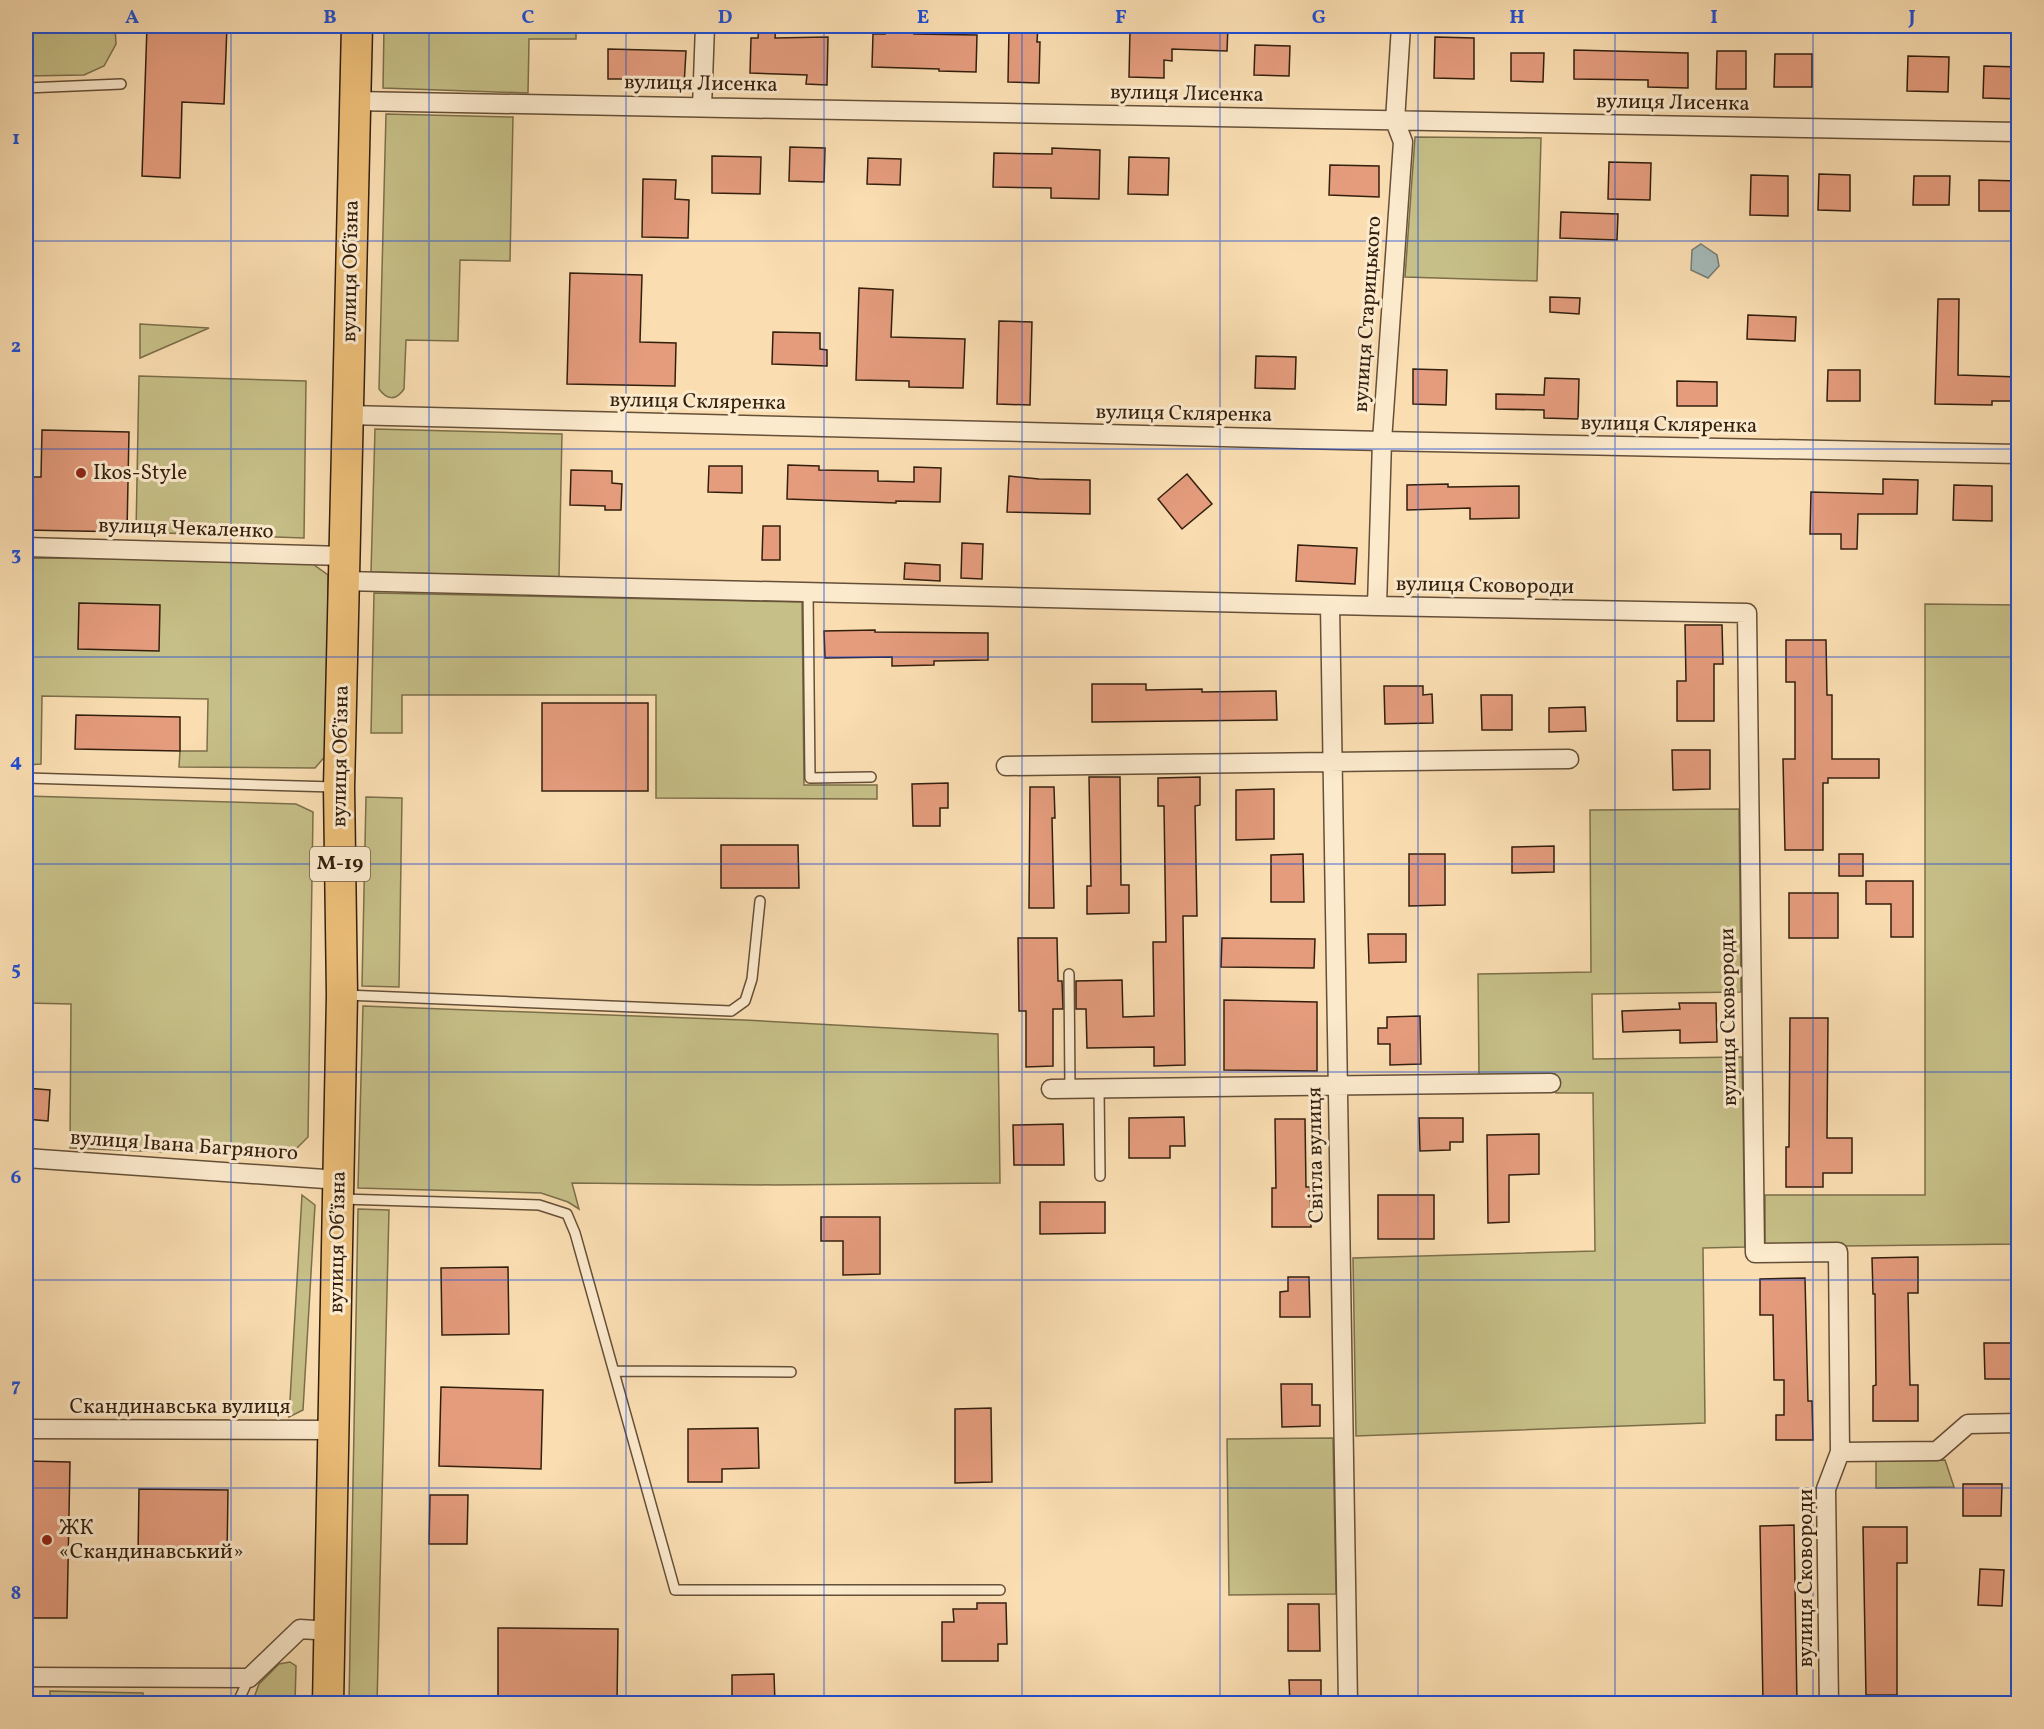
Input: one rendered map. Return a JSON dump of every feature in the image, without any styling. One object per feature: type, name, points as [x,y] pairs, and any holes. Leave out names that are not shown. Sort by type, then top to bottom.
[{"type":"highway","name":"вулиця Об’їзна","points":[[328,1704],[342,995],[339,787],[357,26]]},
{"type":"street","points":[[702,107],[705,26]]},
{"type":"street","name":"вулиця Старицького","points":[[1377,606],[1382,441],[1403,142],[1395,121],[1401,26]]},
{"type":"street","name":"вулиця Лисенка","points":[[355,101],[2019,132]]},
{"type":"street","name":"вулиця Скляренка","points":[[348,416],[2019,454]]},
{"type":"street","name":"вулиця Чекаленко","points":[[26,547],[344,568],[808,592],[1377,606]]},
{"type":"street","name":"Світла вулиця","points":[[1330,605],[1348,1704]]},
{"type":"street","name":"вулиця Сковороди","points":[[1377,606],[1747,614],[1755,1253],[1838,1252],[1840,1452],[1826,1489],[1829,1704]]},
{"type":"street","points":[[1006,766],[1569,759]]},
{"type":"street","points":[[1051,1089],[1551,1083]]},
{"type":"street","name":"вулиця Івана Багряного","points":[[26,1158],[339,1189]]},
{"type":"street","points":[[1840,1452],[1937,1451],[1968,1424],[2019,1423]]},
{"type":"street","name":"Скандинавська вулиця","points":[[26,1430],[335,1430]]},
{"type":"street","points":[[26,1677],[249,1678],[300,1629],[330,1631]]},
{"type":"lane","points":[[26,88],[121,84]]},
{"type":"lane","points":[[808,592],[810,778],[871,777]]},
{"type":"lane","points":[[26,778],[339,787]]},
{"type":"lane","points":[[342,995],[731,1011],[745,1001],[752,979],[760,901]]},
{"type":"lane","points":[[1069,974],[1070,1089]]},
{"type":"lane","points":[[1100,1088],[1100,1176]]},
{"type":"lane","points":[[339,1189],[539,1205],[567,1214],[575,1233],[675,1590],[1000,1590]]},
{"type":"lane","points":[[614,1371],[791,1372]]},
{"type":"lane","points":[[237,1704],[249,1678]]},
{"type":"shaded area","points":[[26,26],[115,26],[116,44],[104,66],[84,75],[26,76]]},
{"type":"shaded area","points":[[384,26],[576,26],[576,39],[529,39],[528,93],[383,88]]},
{"type":"shaded area","points":[[386,114],[513,117],[510,261],[460,260],[458,341],[406,340],[404,389],[398,396],[392,398],[379,389]]},
{"type":"shaded area","points":[[1415,137],[1541,138],[1537,281],[1405,277]]},
{"type":"shaded area","points":[[1701,244],[1717,255],[1719,266],[1708,278],[1691,270],[1692,250]]},
{"type":"shaded area","points":[[140,324],[209,328],[140,358]]},
{"type":"shaded area","points":[[139,376],[306,381],[304,538],[136,532]]},
{"type":"shaded area","points":[[375,429],[562,434],[559,577],[371,572]]},
{"type":"shaded area","points":[[26,558],[307,560],[328,575],[328,753],[315,768],[179,767],[180,751],[207,751],[208,699],[42,696],[41,764],[26,765]]},
{"type":"shaded area","points":[[374,593],[802,602],[804,785],[877,785],[877,799],[656,798],[656,695],[402,695],[402,733],[371,733]]},
{"type":"shaded area","points":[[1925,604],[2018,605],[2018,1244],[1765,1247],[1765,1195],[1925,1195]]},
{"type":"shaded area","points":[[26,796],[296,804],[313,812],[308,1137],[288,1157],[70,1148],[71,1004],[26,1003]]},
{"type":"shaded area","points":[[366,797],[402,798],[399,987],[362,986]]},
{"type":"shaded area","points":[[1739,809],[1741,992],[1592,994],[1593,1059],[1742,1057],[1745,1247],[1703,1248],[1705,1423],[1356,1436],[1353,1258],[1595,1251],[1593,1093],[1556,1093],[1555,1074],[1479,1075],[1478,974],[1591,972],[1590,810]]},
{"type":"shaded area","points":[[363,1006],[744,1020],[998,1034],[1000,1183],[775,1185],[572,1183],[579,1209],[568,1202],[541,1193],[358,1188]]},
{"type":"shaded area","points":[[302,1195],[315,1205],[303,1410],[289,1417]]},
{"type":"shaded area","points":[[358,1209],[389,1210],[377,1704],[349,1703]]},
{"type":"shaded area","points":[[1333,1438],[1336,1594],[1229,1595],[1227,1439]]},
{"type":"shaded area","points":[[1945,1460],[1954,1487],[1876,1488],[1876,1461]]},
{"type":"shaded area","points":[[290,1662],[296,1666],[295,1703],[252,1703],[259,1684],[279,1664]]},
{"type":"shaded area","points":[[50,1691],[143,1693],[143,1703],[50,1703]]},
{"type":"building","points":[[147,26],[227,26],[224,104],[182,102],[180,178],[142,176]]},
{"type":"building","points":[[759,26],[776,26],[775,38],[828,37],[827,85],[806,84],[807,75],[750,73],[751,38],[758,38]]},
{"type":"building","points":[[885,26],[914,26],[914,34],[977,35],[976,72],[872,67],[873,34],[885,34]]},
{"type":"building","points":[[1009,26],[1038,26],[1039,83],[1008,82]]},
{"type":"building","points":[[1192,26],[1228,26],[1227,51],[1172,49],[1172,61],[1164,60],[1164,78],[1129,77],[1130,29],[1192,30]]},
{"type":"building","points":[[1435,37],[1474,38],[1474,79],[1434,78]]},
{"type":"building","points":[[1255,45],[1290,46],[1289,76],[1254,75]]},
{"type":"building","points":[[608,49],[686,51],[684,86],[667,85],[667,79],[608,79]]},
{"type":"building","points":[[1574,50],[1688,53],[1688,88],[1648,87],[1648,80],[1574,79]]},
{"type":"building","points":[[1717,51],[1746,51],[1746,89],[1716,89]]},
{"type":"building","points":[[1511,53],[1544,53],[1543,82],[1511,81]]},
{"type":"building","points":[[1775,54],[1812,54],[1812,87],[1774,87]]},
{"type":"building","points":[[1908,56],[1949,57],[1948,92],[1907,91]]},
{"type":"building","points":[[1984,66],[2019,67],[2019,99],[1983,98]]},
{"type":"building","points":[[790,147],[825,148],[824,182],[789,181]]},
{"type":"building","points":[[1052,148],[1100,150],[1099,199],[1051,198],[1051,188],[993,187],[994,153],[1052,154]]},
{"type":"building","points":[[712,156],[761,157],[760,194],[712,193]]},
{"type":"building","points":[[1129,157],[1169,158],[1168,195],[1128,194]]},
{"type":"building","points":[[868,158],[901,159],[900,185],[867,184]]},
{"type":"building","points":[[1609,162],[1651,163],[1650,200],[1608,199]]},
{"type":"building","points":[[1330,165],[1379,166],[1379,197],[1329,195]]},
{"type":"building","points":[[1819,174],[1850,175],[1850,211],[1818,210]]},
{"type":"building","points":[[1751,175],[1788,176],[1788,216],[1750,215]]},
{"type":"building","points":[[1914,176],[1950,176],[1949,205],[1913,205]]},
{"type":"building","points":[[643,179],[676,180],[675,199],[689,200],[688,238],[642,237]]},
{"type":"building","points":[[1979,180],[2019,181],[2019,211],[1979,211]]},
{"type":"building","points":[[1561,212],[1618,214],[1617,240],[1560,238]]},
{"type":"building","points":[[570,273],[642,275],[640,342],[676,343],[675,386],[567,384]]},
{"type":"building","points":[[859,288],[893,290],[891,337],[965,339],[963,388],[909,387],[909,381],[856,380]]},
{"type":"building","points":[[1550,297],[1580,298],[1579,314],[1550,312]]},
{"type":"building","points":[[1938,299],[1959,299],[1958,375],[2019,377],[2019,401],[1992,401],[1992,405],[1935,404]]},
{"type":"building","points":[[1748,315],[1796,317],[1795,341],[1747,339]]},
{"type":"building","points":[[999,321],[1032,322],[1030,405],[997,404]]},
{"type":"building","points":[[773,332],[820,333],[820,349],[827,350],[827,366],[772,364]]},
{"type":"building","points":[[1256,356],[1296,357],[1295,389],[1255,388]]},
{"type":"building","points":[[1413,369],[1447,370],[1446,405],[1413,404]]},
{"type":"building","points":[[1828,370],[1860,370],[1860,401],[1827,401]]},
{"type":"building","points":[[1545,378],[1579,379],[1578,419],[1544,418],[1544,410],[1496,409],[1496,394],[1544,395]]},
{"type":"building","points":[[1677,381],[1717,382],[1717,406],[1677,406]]},
{"type":"building","name":"Ikos-Style","points":[[42,430],[129,432],[127,532],[26,530],[26,477],[41,477]]},
{"type":"building","points":[[788,465],[819,466],[819,470],[878,471],[878,481],[914,482],[914,467],[941,468],[940,502],[896,501],[896,503],[787,499]]},
{"type":"building","points":[[709,466],[742,466],[742,493],[708,492]]},
{"type":"building","points":[[571,470],[612,471],[612,483],[622,484],[621,510],[605,510],[605,506],[570,505]]},
{"type":"building","points":[[1187,474],[1212,504],[1182,529],[1158,499]]},
{"type":"building","points":[[1009,476],[1090,480],[1090,514],[1007,512]]},
{"type":"building","points":[[1883,479],[1918,480],[1917,514],[1858,514],[1857,549],[1841,549],[1841,534],[1810,534],[1811,492],[1883,494]]},
{"type":"building","points":[[1448,484],[1448,487],[1519,486],[1519,518],[1470,519],[1470,508],[1407,510],[1407,485]]},
{"type":"building","points":[[1954,485],[1992,486],[1992,521],[1953,520]]},
{"type":"building","points":[[763,526],[780,526],[780,560],[762,560]]},
{"type":"building","points":[[962,543],[983,544],[982,579],[961,578]]},
{"type":"building","points":[[1298,545],[1357,548],[1355,584],[1296,581]]},
{"type":"building","points":[[905,563],[940,565],[940,581],[904,579]]},
{"type":"building","points":[[79,603],[160,605],[159,651],[78,649]]},
{"type":"building","points":[[1685,625],[1722,625],[1723,664],[1714,664],[1714,721],[1677,721],[1677,681],[1686,681]]},
{"type":"building","points":[[875,630],[875,632],[988,633],[988,660],[934,661],[934,665],[892,666],[892,657],[825,658],[824,631]]},
{"type":"building","points":[[1786,640],[1826,640],[1827,695],[1832,695],[1832,759],[1879,759],[1879,778],[1828,778],[1828,783],[1823,783],[1823,850],[1785,850],[1783,759],[1795,759],[1795,682],[1786,682]]},
{"type":"building","points":[[1092,684],[1146,684],[1146,690],[1276,691],[1277,720],[1092,722]]},
{"type":"building","points":[[1384,686],[1423,686],[1423,695],[1432,694],[1433,723],[1385,724]]},
{"type":"building","points":[[1481,695],[1512,695],[1512,730],[1482,730]]},
{"type":"building","points":[[542,703],[648,703],[648,791],[542,791]]},
{"type":"building","points":[[1585,707],[1586,731],[1549,732],[1549,708]]},
{"type":"building","points":[[76,715],[180,717],[180,751],[75,749]]},
{"type":"building","points":[[1672,750],[1710,750],[1710,789],[1673,790]]},
{"type":"building","points":[[1089,777],[1120,777],[1121,885],[1129,885],[1129,913],[1087,914],[1087,886],[1091,886]]},
{"type":"building","points":[[1200,777],[1200,805],[1195,806],[1197,916],[1183,916],[1185,1065],[1154,1066],[1154,1047],[1087,1048],[1086,1009],[1076,1009],[1076,981],[1122,980],[1123,1017],[1154,1016],[1153,942],[1166,942],[1164,806],[1158,806],[1158,778]]},
{"type":"building","points":[[948,783],[948,808],[940,808],[940,826],[913,826],[912,784]]},
{"type":"building","points":[[1030,787],[1054,787],[1055,818],[1052,818],[1054,908],[1029,908]]},
{"type":"building","points":[[1274,789],[1274,839],[1236,840],[1236,790]]},
{"type":"building","points":[[721,845],[798,845],[799,888],[721,888]]},
{"type":"building","points":[[1554,846],[1554,872],[1512,873],[1512,847]]},
{"type":"building","points":[[1303,854],[1304,902],[1271,902],[1271,855]]},
{"type":"building","points":[[1409,854],[1445,854],[1445,905],[1409,906]]},
{"type":"building","points":[[1839,854],[1863,854],[1863,876],[1839,876]]},
{"type":"building","points":[[1866,881],[1913,881],[1913,937],[1891,937],[1891,904],[1866,904]]},
{"type":"building","points":[[1789,893],[1838,893],[1838,938],[1789,938]]},
{"type":"building","points":[[1368,934],[1406,934],[1406,962],[1369,963]]},
{"type":"building","points":[[1018,938],[1057,938],[1058,981],[1062,981],[1063,1009],[1053,1009],[1053,1066],[1026,1067],[1026,1011],[1019,1011]]},
{"type":"building","points":[[1222,938],[1315,939],[1314,968],[1221,967]]},
{"type":"building","points":[[1224,1000],[1317,1002],[1317,1071],[1224,1070]]},
{"type":"building","points":[[1679,1003],[1716,1003],[1717,1042],[1680,1043],[1680,1030],[1623,1032],[1622,1011],[1680,1009]]},
{"type":"building","points":[[1420,1016],[1421,1064],[1390,1065],[1390,1044],[1378,1044],[1378,1028],[1387,1028],[1387,1017]]},
{"type":"building","points":[[1790,1018],[1828,1018],[1827,1138],[1852,1138],[1852,1173],[1823,1173],[1823,1187],[1786,1187],[1786,1147],[1789,1147]]},
{"type":"building","points":[[26,1088],[50,1090],[48,1121],[26,1119]]},
{"type":"building","points":[[1184,1117],[1185,1146],[1170,1146],[1170,1158],[1129,1158],[1129,1118]]},
{"type":"building","points":[[1419,1118],[1463,1118],[1463,1142],[1450,1142],[1450,1150],[1420,1151]]},
{"type":"building","points":[[1275,1119],[1305,1119],[1306,1187],[1310,1187],[1311,1227],[1272,1227],[1272,1188],[1276,1188]]},
{"type":"building","points":[[1063,1124],[1064,1165],[1014,1165],[1013,1125]]},
{"type":"building","points":[[1539,1134],[1539,1174],[1509,1175],[1509,1222],[1488,1223],[1487,1135]]},
{"type":"building","points":[[1378,1195],[1434,1195],[1434,1239],[1378,1239]]},
{"type":"building","points":[[1040,1202],[1105,1202],[1105,1233],[1040,1234]]},
{"type":"building","points":[[821,1217],[880,1217],[880,1274],[843,1275],[843,1241],[821,1241]]},
{"type":"building","points":[[1918,1257],[1918,1293],[1908,1293],[1910,1385],[1918,1385],[1918,1421],[1873,1421],[1873,1386],[1876,1385],[1875,1294],[1873,1294],[1872,1258]]},
{"type":"building","points":[[508,1267],[509,1334],[442,1335],[441,1268]]},
{"type":"building","points":[[1288,1277],[1309,1277],[1310,1317],[1280,1317],[1280,1292],[1288,1291]]},
{"type":"building","points":[[1805,1278],[1808,1401],[1812,1401],[1813,1440],[1776,1440],[1776,1415],[1784,1415],[1784,1380],[1774,1380],[1773,1315],[1760,1315],[1760,1279]]},
{"type":"building","points":[[1984,1343],[2019,1343],[2019,1379],[1985,1379]]},
{"type":"building","points":[[1281,1384],[1312,1384],[1312,1405],[1320,1405],[1320,1426],[1282,1427]]},
{"type":"building","points":[[441,1387],[543,1390],[541,1469],[439,1466]]},
{"type":"building","points":[[991,1408],[992,1482],[955,1483],[955,1409]]},
{"type":"building","points":[[758,1428],[759,1468],[722,1469],[722,1482],[688,1482],[688,1429]]},
{"type":"building","name":"ЖК «Скандинавський»","points":[[26,1461],[70,1462],[67,1618],[26,1618]]},
{"type":"building","points":[[1963,1484],[2002,1484],[2001,1516],[1963,1516]]},
{"type":"building","points":[[139,1489],[228,1490],[227,1558],[138,1556]]},
{"type":"building","points":[[430,1495],[468,1495],[467,1544],[429,1544]]},
{"type":"building","points":[[1794,1525],[1797,1704],[1763,1704],[1760,1526]]},
{"type":"building","points":[[1863,1527],[1907,1527],[1907,1563],[1897,1563],[1897,1695],[1866,1695]]},
{"type":"building","points":[[1980,1569],[2004,1570],[2002,1606],[1978,1605]]},
{"type":"building","points":[[977,1603],[1006,1603],[1007,1644],[998,1644],[998,1661],[942,1661],[942,1622],[954,1622],[953,1609],[977,1609]]},
{"type":"building","points":[[1288,1604],[1319,1604],[1320,1651],[1288,1651]]},
{"type":"building","points":[[498,1628],[618,1629],[617,1704],[498,1704]]},
{"type":"building","points":[[774,1674],[775,1704],[732,1704],[732,1675]]},
{"type":"building","points":[[1289,1680],[1321,1680],[1321,1704],[1290,1704]]},
{"type":"place","name":"Ikos-Style","points":[[81,473]]},
{"type":"place","name":"ЖК «Скандинавський»","points":[[47,1540]]}]
